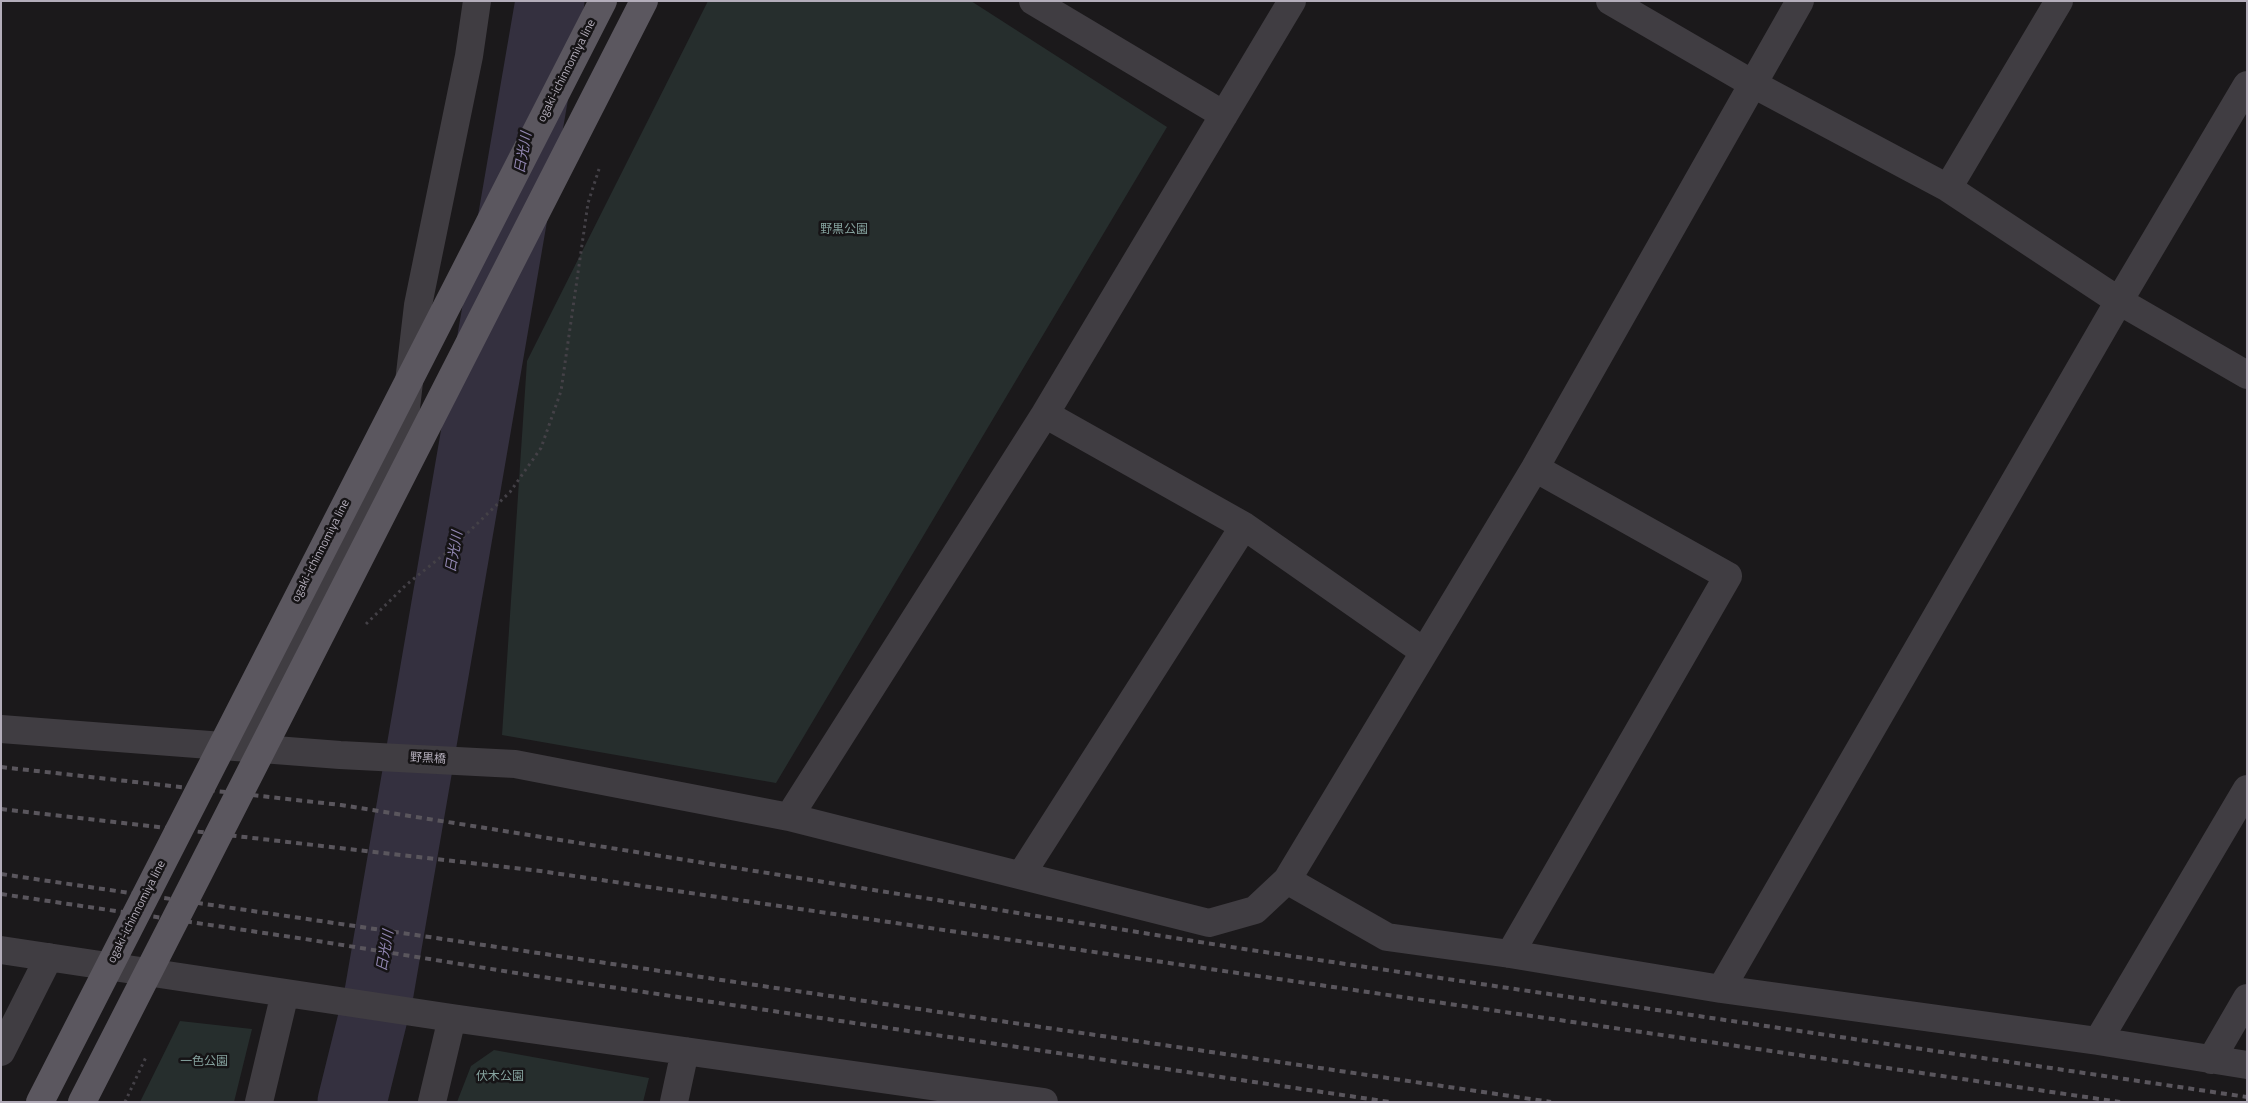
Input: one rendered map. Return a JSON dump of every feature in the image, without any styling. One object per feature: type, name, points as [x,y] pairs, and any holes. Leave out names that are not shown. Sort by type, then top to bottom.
[{"type":"main road","name":"ogaki-ichinnomiya line","points":[[40,1102],[603,1]]},
{"type":"main road","points":[[82,1102],[644,1]]},
{"type":"street","points":[[245,748],[393,456],[404,425],[418,305],[469,56],[477,1]]},
{"type":"street","points":[[1033,1],[1224,115]]},
{"type":"street","points":[[789,817],[1046,414],[1292,1]]},
{"type":"street","points":[[1610,1],[1753,84],[1948,188],[2119,302],[2247,376]]},
{"type":"street","name":"野黒橋","points":[[1,730],[340,755],[515,764],[789,817],[1209,923],[1255,910],[1287,880],[1423,651],[1535,468],[1800,1]]},
{"type":"street","points":[[1948,188],[2059,1]]},
{"type":"street","points":[[1721,989],[2119,302],[2247,85]]},
{"type":"street","points":[[1046,414],[1244,526],[1423,651]]},
{"type":"street","points":[[1510,954],[1728,576],[1535,468]]},
{"type":"street","points":[[1021,875],[1244,526]]},
{"type":"street","points":[[2098,1041],[2247,789]]},
{"type":"street","points":[[1287,880],[1387,937],[1510,954],[1721,989],[2098,1041],[2247,1065]]},
{"type":"street","points":[[1,950],[446,1017],[1044,1102]]},
{"type":"street","points":[[1,1052],[49,957]]},
{"type":"street","points":[[259,1102],[293,994]]},
{"type":"street","points":[[2210,1060],[2247,998]]},
{"type":"street","points":[[432,1102],[446,1017]]},
{"type":"street","points":[[674,1102],[685,1051]]},
{"type":"path","points":[[364,625],[406,585],[452,548],[510,492],[541,448],[561,390],[588,203],[603,158]]},
{"type":"path","points":[[125,1102],[150,1050]]},
{"type":"green space","name":"野黒公園","points":[[708,1],[971,1],[1167,127],[776,783],[502,735],[527,361]]},
{"type":"green space","name":"一色公園","points":[[180,1021],[252,1029],[234,1102],[140,1102]]},
{"type":"green space","name":"伏木公園","points":[[494,1050],[649,1078],[643,1102],[457,1102],[471,1066]]},
{"type":"waterway","name":"日光川","points":[[352,1102],[379,993],[550,1]]},
{"type":"railway","points":[[1,767],[341,805],[1244,949],[2247,1097]]},
{"type":"railway","points":[[1,809],[540,871],[2120,1102]]},
{"type":"railway","points":[[1,874],[1551,1102]]},
{"type":"railway","points":[[1,894],[305,939],[522,974],[1390,1102]]}]
